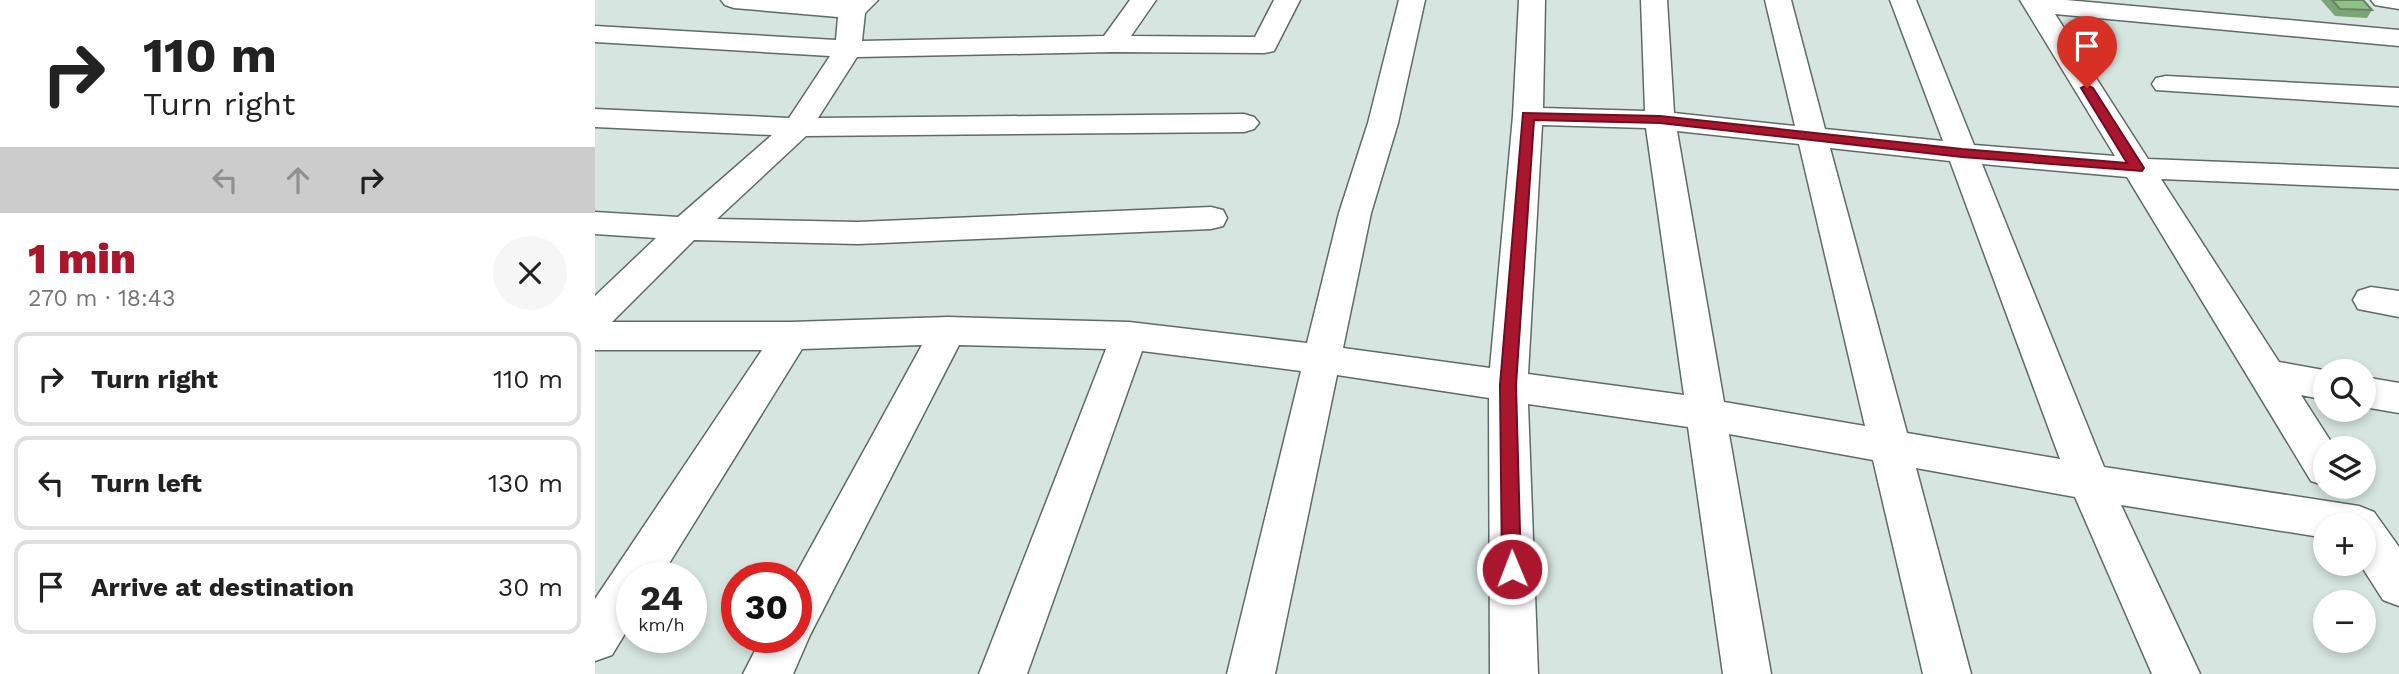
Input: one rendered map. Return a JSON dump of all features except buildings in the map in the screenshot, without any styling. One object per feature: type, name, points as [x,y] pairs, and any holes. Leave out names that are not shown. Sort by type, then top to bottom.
[{"type":"street","points":[[595,317],[798,127],[848,49],[858,5],[734,0]]},
{"type":"street","points":[[1112,44],[1143,0]]},
{"type":"street","points":[[595,34],[848,49],[1112,44],[1264,45],[1287,0]]},
{"type":"street","points":[[1251,674],[1355,213],[1383,123],[1412,0]]},
{"type":"street","points":[[1514,674],[1508,385],[1528,116],[1532,0]]},
{"type":"street","points":[[1654,0],[1660,120],[1747,674]]},
{"type":"street","points":[[1778,0],[1947,674]]},
{"type":"street","points":[[1903,0],[2089,482],[2176,674]]},
{"type":"street","points":[[2384,0],[2399,1]]},
{"type":"street","points":[[2035,3],[2399,38]]},
{"type":"street","points":[[2035,3],[2313,448]]},
{"type":"street","points":[[2166,84],[2399,97]]},
{"type":"street","points":[[1528,116],[1660,120],[1962,153],[2137,168],[2399,179]]},
{"type":"street","points":[[595,118],[798,127],[1244,123]]},
{"type":"street","points":[[595,223],[686,229],[858,233],[1211,218]]},
{"type":"street","points":[[595,336],[790,336],[948,331],[1129,336],[1322,359],[1705,414],[2089,482],[2313,518]]},
{"type":"street","points":[[812,589],[948,331]]},
{"type":"street","points":[[645,562],[790,336]]},
{"type":"street","points":[[1003,674],[1129,336]]},
{"type":"street","points":[[2269,375],[2313,383]]},
{"type":"street","points":[[2376,394],[2399,398]]},
{"type":"street","points":[[2376,550],[2399,585]]},
{"type":"street","points":[[595,639],[616,606]]},
{"type":"street","points":[[767,674],[778,653]]},
{"type":"route","points":[[1512,569],[1508,385],[1528,116],[1660,120],[1962,153],[2137,168],[2087,88]]}]
